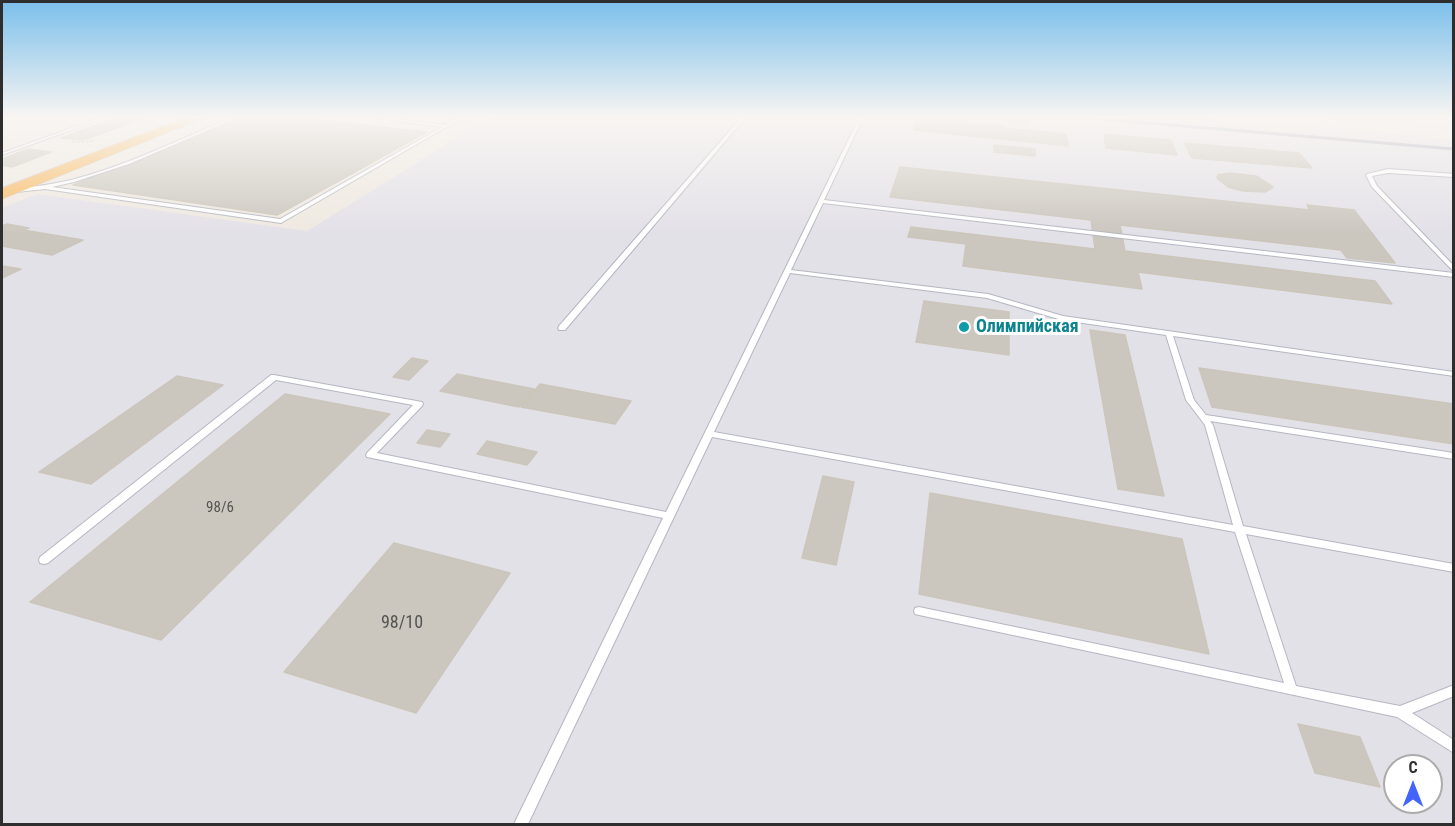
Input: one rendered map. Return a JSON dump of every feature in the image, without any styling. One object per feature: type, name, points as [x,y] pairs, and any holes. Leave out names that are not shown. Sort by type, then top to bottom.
[{"type":"highway","points":[[4,189],[82,157]]},
{"type":"highway","points":[[4,189],[92,157]]},
{"type":"lane","points":[[47,188],[90,176],[139,157]]},
{"type":"lane","points":[[4,189],[47,188],[281,221],[393,157]]},
{"type":"lane","points":[[562,328],[710,157]]},
{"type":"lane","points":[[521,825],[842,157]]},
{"type":"lane","points":[[1454,177],[1388,171],[1369,175],[1375,187],[1454,270]]},
{"type":"lane","points":[[821,201],[1454,275]]},
{"type":"lane","points":[[787,271],[988,296],[1062,318],[1454,374]]},
{"type":"lane","points":[[1169,334],[1190,400],[1209,425],[1239,529],[1292,690]]},
{"type":"lane","points":[[44,560],[274,377],[419,404],[370,455],[669,516]]},
{"type":"lane","points":[[1203,417],[1454,456]]},
{"type":"lane","points":[[709,434],[1454,568]]},
{"type":"lane","points":[[919,611],[1400,712],[1454,747]]},
{"type":"lane","points":[[1400,712],[1454,690]]},
{"type":"shaded area","points":[[427,157],[1453,157],[1453,824],[2,824],[2,208],[37,194],[307,231]]},
{"type":"building","points":[[8,157],[39,157],[12,167],[2,165],[2,159]]},
{"type":"building","points":[[143,157],[383,157],[277,215],[73,185]]},
{"type":"building","points":[[1302,157],[1312,168],[1192,158]]},
{"type":"building","points":[[900,167],[1310,210],[1307,205],[1354,210],[1395,263],[1347,258],[1341,250],[1120,225],[1125,251],[1375,281],[1392,304],[1138,272],[1142,289],[963,266],[966,244],[908,237],[911,227],[1095,249],[1091,220],[890,197]]},
{"type":"building","points":[[1230,173],[1256,176],[1273,187],[1265,192],[1243,191],[1228,187],[1217,178],[1218,175]]},
{"type":"building","points":[[7,224],[29,228],[23,230],[83,240],[52,255],[2,246],[2,226]]},
{"type":"building","points":[[2,266],[21,269],[2,278]]},
{"type":"building","name":"Олимпийская","points":[[924,301],[1009,312],[1009,355],[916,342]]},
{"type":"building","points":[[1090,330],[1125,335],[1164,496],[1118,489]]},
{"type":"building","points":[[412,358],[428,361],[409,380],[393,377]]},
{"type":"building","points":[[1199,368],[1454,404],[1454,444],[1212,407]]},
{"type":"building","points":[[457,374],[534,389],[519,407],[440,391]]},
{"type":"building","points":[[177,376],[223,385],[91,484],[39,472]]},
{"type":"building","points":[[540,384],[631,401],[615,424],[521,407]]},
{"type":"building","points":[[285,394],[390,414],[161,640],[30,602]]},
{"type":"building","points":[[427,430],[450,434],[440,447],[417,443]]},
{"type":"building","points":[[487,441],[537,452],[527,465],[477,454]]},
{"type":"building","points":[[823,476],[854,482],[836,565],[802,558]]},
{"type":"building","points":[[930,493],[1182,539],[1209,654],[919,594]]},
{"type":"building","points":[[394,543],[510,573],[416,713],[284,672]]},
{"type":"building","points":[[1298,724],[1360,737],[1380,787],[1315,773]]},
{"type":"place","name":"Олимпийская","points":[[964,327]]}]
